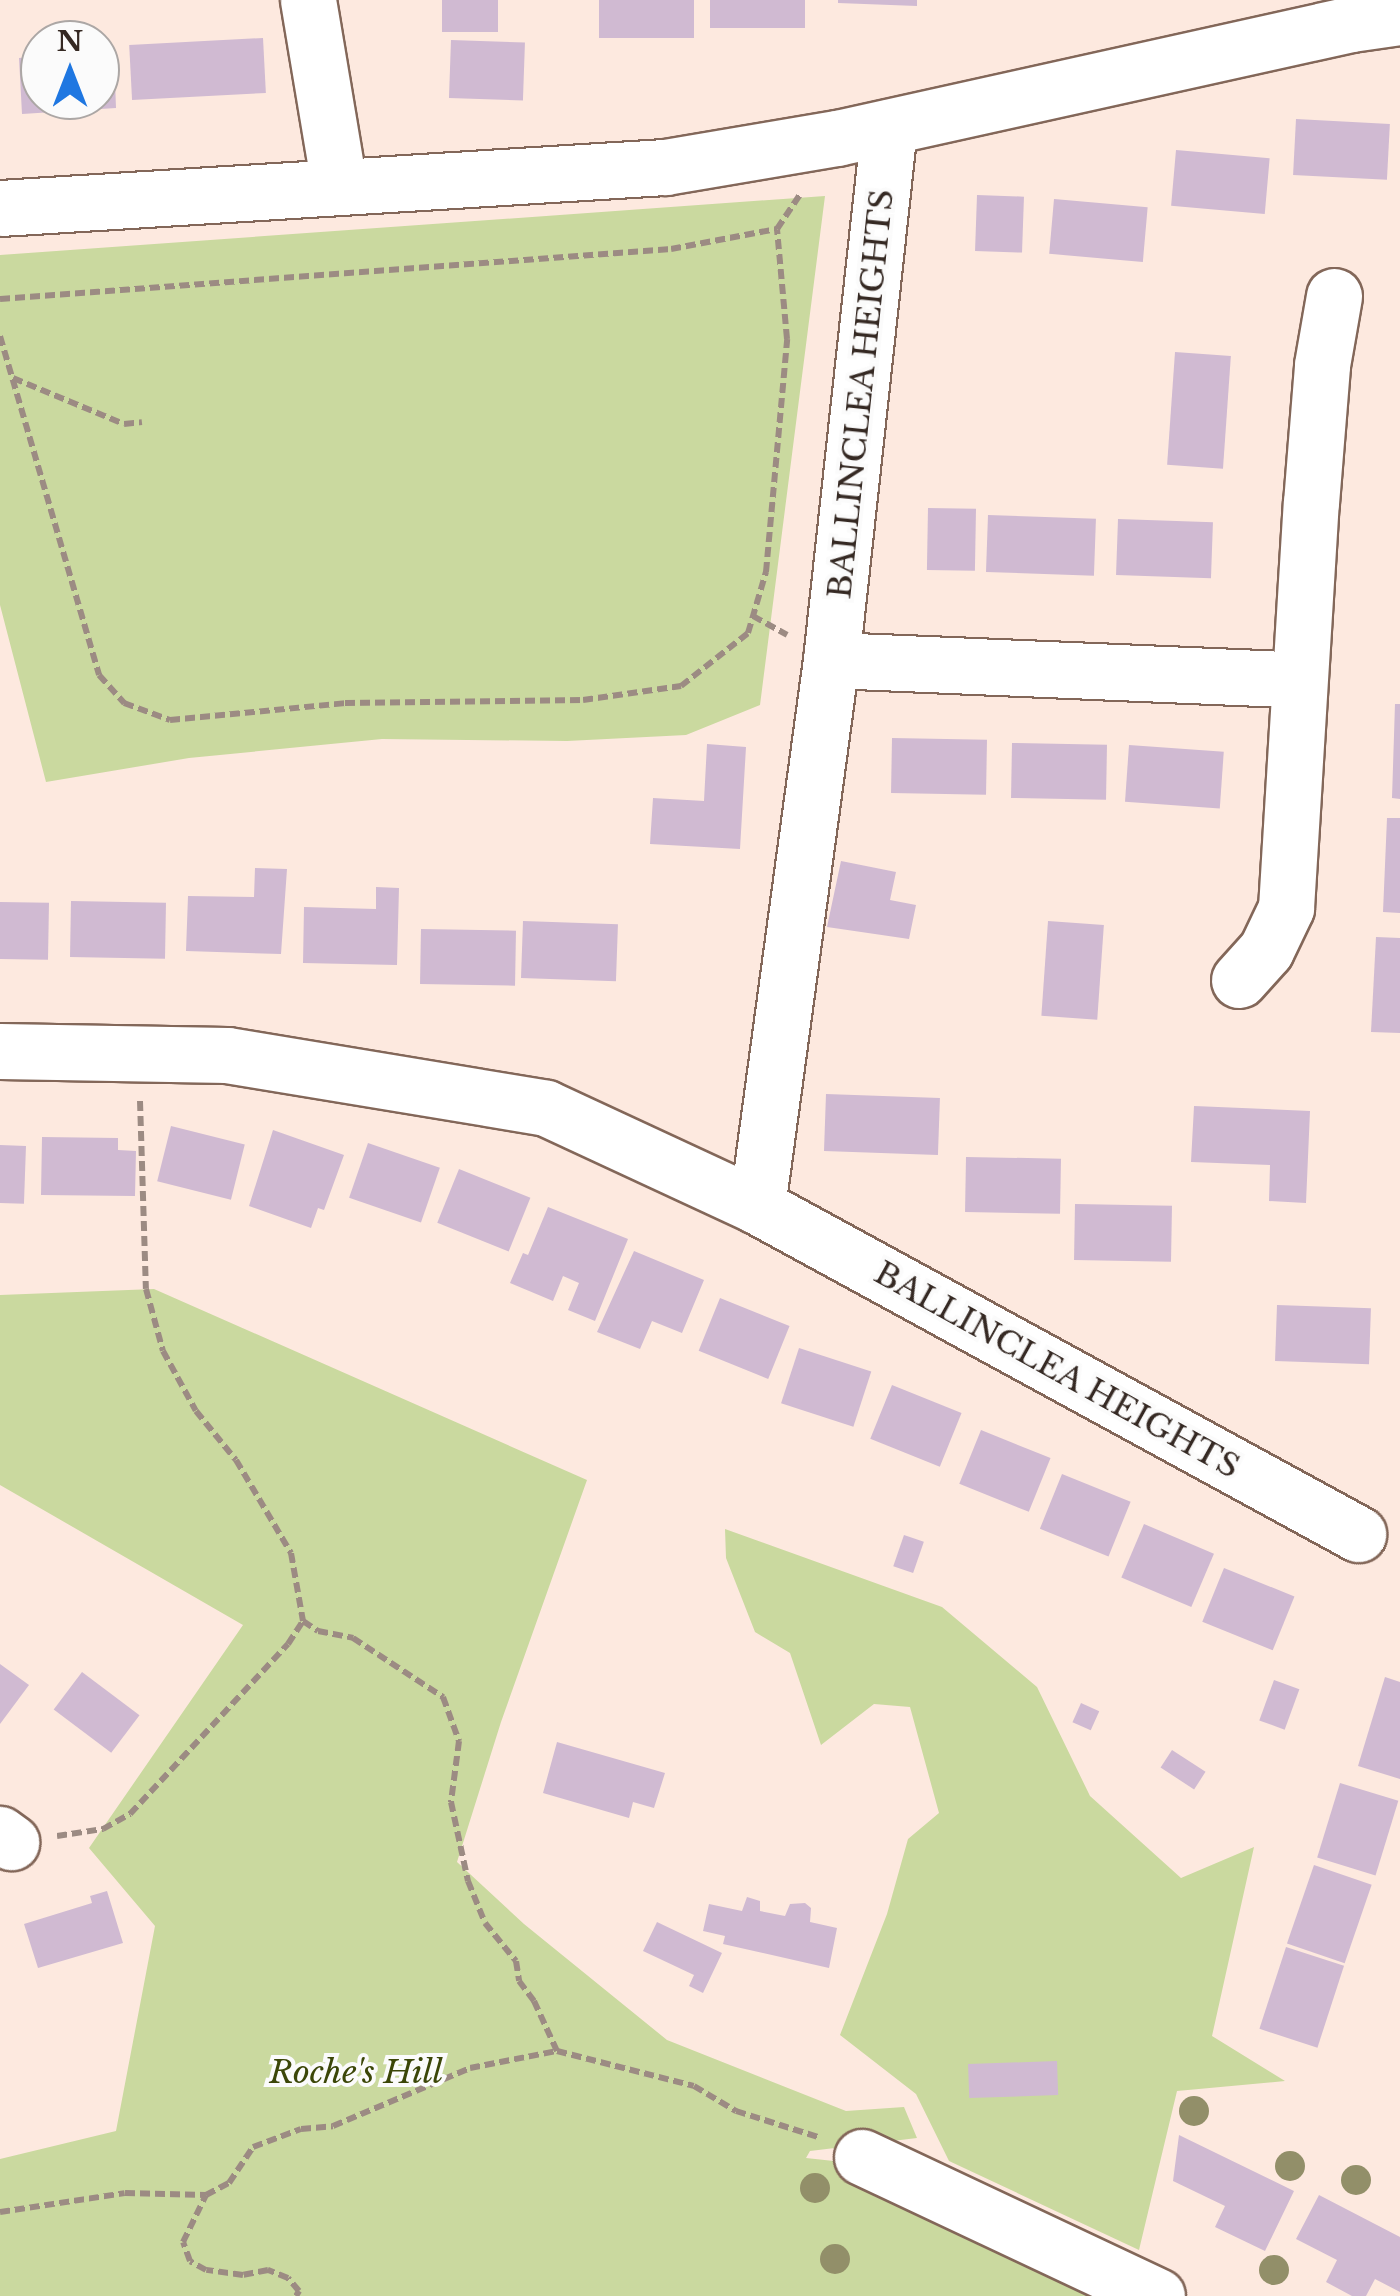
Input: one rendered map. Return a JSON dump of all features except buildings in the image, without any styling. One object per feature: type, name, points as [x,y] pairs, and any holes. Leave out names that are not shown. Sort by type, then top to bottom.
[{"type":"street","points":[[308,0],[339,186]]},
{"type":"street","points":[[0,208],[665,168],[864,133],[1350,24],[1400,17]]},
{"type":"street","name":"BALLINCLEA HEIGHTS","points":[[756,1206],[831,660],[864,133]]},
{"type":"street","points":[[1239,980],[1266,950],[1286,908],[1298,680],[1322,366],[1334,296]]},
{"type":"street","points":[[831,660],[1298,680]]},
{"type":"street","name":"BALLINCLEA HEIGHTS","points":[[0,1051],[136,1050],[227,1055],[546,1108],[756,1206],[1358,1534]]},
{"type":"street","points":[[862,2156],[1157,2296]]},
{"type":"path","points":[[0,299],[671,250],[776,229],[864,133]]},
{"type":"path","points":[[0,336],[99,674],[124,703],[170,720],[345,703],[582,700],[681,686],[748,633],[766,572],[786,339],[776,229]]},
{"type":"path","points":[[12,378],[124,424],[142,422]]},
{"type":"path","points":[[6,1838],[103,1828],[130,1814],[288,1644],[304,1621],[291,1553],[236,1460],[196,1411],[163,1351],[146,1289],[136,1050]]},
{"type":"path","points":[[304,1621],[318,1630],[352,1638],[443,1697],[459,1741],[451,1802],[468,1881],[486,1923],[516,1961],[519,1982],[534,2001],[557,2051]]},
{"type":"path","points":[[0,2212],[125,2193],[206,2195],[229,2183],[253,2147],[301,2130],[334,2126],[470,2068],[557,2051],[694,2086],[736,2111],[862,2156]]},
{"type":"path","points":[[206,2195],[183,2242],[190,2262],[206,2270],[243,2275],[268,2270],[288,2278],[299,2290],[296,2296]]},
{"type":"green space","points":[[825,196],[760,705],[686,735],[567,741],[382,739],[189,758],[46,782],[0,605],[0,255]]},
{"type":"green space","name":"Roche's Hill","points":[[154,1289],[587,1480],[501,1722],[457,1862],[524,1924],[667,2040],[846,2111],[904,2107],[917,2138],[810,2151],[806,2158],[843,2162],[1114,2296],[0,2296],[0,2159],[116,2131],[155,1926],[89,1848],[243,1625],[0,1485],[0,1295]]},
{"type":"green space","points":[[725,1529],[942,1607],[1037,1687],[1090,1796],[1181,1878],[1254,1847],[1212,2036],[1285,2081],[1177,2091],[1139,2250],[949,2161],[916,2094],[840,2035],[887,1914],[908,1839],[939,1813],[910,1707],[874,1704],[821,1745],[790,1653],[755,1632],[726,1558]]}]
